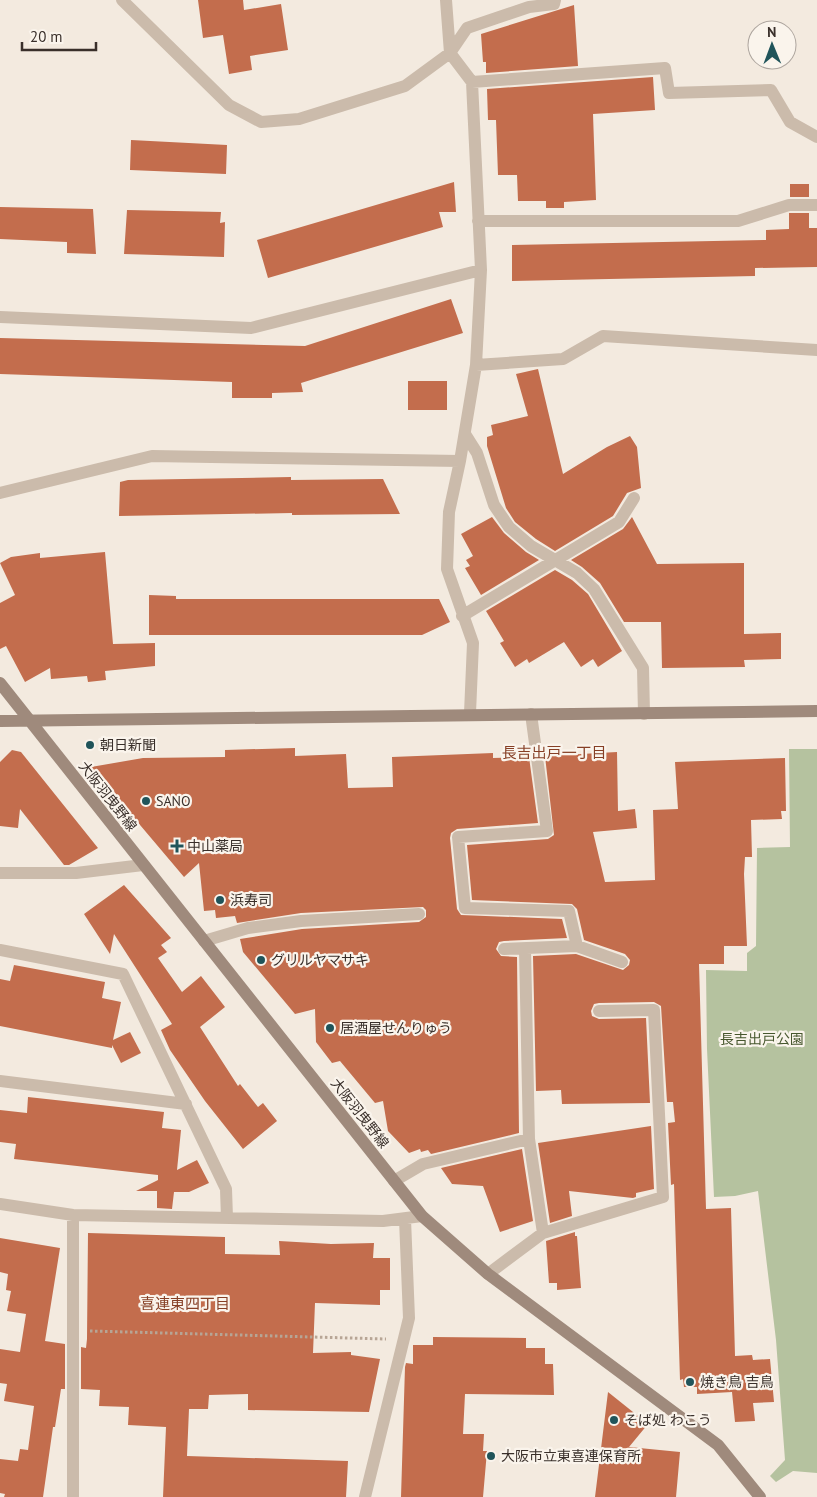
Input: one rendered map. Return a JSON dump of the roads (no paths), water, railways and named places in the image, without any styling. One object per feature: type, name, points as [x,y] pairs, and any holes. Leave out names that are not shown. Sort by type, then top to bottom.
[{"type":"main road","name":"大阪羽曳野線","points":[[0,683],[422,1216],[488,1274],[718,1445],[760,1497]]},
{"type":"main road","points":[[0,721],[470,713],[644,714],[817,711]]},
{"type":"street","points":[[122,0],[228,105],[260,122],[299,119],[405,86],[450,53],[467,28],[529,7],[554,4],[555,0]]},
{"type":"street","points":[[446,0],[450,53],[472,82],[481,270],[476,365],[465,434],[449,512],[447,569],[473,643],[470,713]]},
{"type":"street","points":[[472,82],[665,68],[669,93],[771,90],[790,122],[817,137]]},
{"type":"street","points":[[478,220],[738,221],[789,205],[817,205]]},
{"type":"street","points":[[0,317],[251,328],[481,270]]},
{"type":"street","points":[[476,365],[564,358],[603,336],[817,350]]},
{"type":"street","points":[[465,434],[477,453],[494,505],[509,527],[531,546],[577,573],[594,589],[643,668],[644,714]]},
{"type":"street","points":[[0,492],[152,456],[460,461]]},
{"type":"street","points":[[462,616],[619,522],[634,498]]},
{"type":"street","points":[[531,714],[547,831],[458,837],[465,908],[569,911],[577,946]]},
{"type":"street","points":[[0,872],[76,873],[143,865]]},
{"type":"street","points":[[204,941],[256,927],[301,921],[419,914]]},
{"type":"street","points":[[504,949],[577,946],[622,962]]},
{"type":"street","points":[[525,949],[528,1139],[543,1234]]},
{"type":"street","points":[[0,950],[123,974],[226,1189],[227,1218]]},
{"type":"street","points":[[488,1274],[543,1234],[663,1197],[654,1010],[600,1011]]},
{"type":"street","points":[[0,1082],[186,1104]]},
{"type":"street","points":[[394,1181],[423,1164],[528,1139]]},
{"type":"street","points":[[0,1204],[72,1215],[383,1221],[422,1216]]},
{"type":"street","points":[[72,1215],[73,1497]]},
{"type":"street","points":[[365,1497],[408,1318],[405,1219]]},
{"type":"place","name":"朝日新聞","points":[[90,745]]},
{"type":"place","name":"SANO","points":[[146,801]]},
{"type":"place","name":"中山薬局","points":[[177,846]]},
{"type":"place","name":"浜寿司","points":[[220,900]]},
{"type":"place","name":"グリルヤマサキ","points":[[261,960]]},
{"type":"place","name":"居酒屋せんりゅう","points":[[330,1028]]},
{"type":"place","name":"焼き鳥 吉鳥","points":[[690,1382]]},
{"type":"place","name":"そば処 わこう","points":[[614,1420]]},
{"type":"place","name":"大阪市立東喜連保育所","points":[[491,1456]]},
{"type":"district","name":"長吉出戸一丁目","points":[[554,752]]},
{"type":"district","name":"喜連東四丁目","points":[[185,1303]]},
{"type":"park label","name":"長吉出戸公園","points":[[762,1039]]}]
